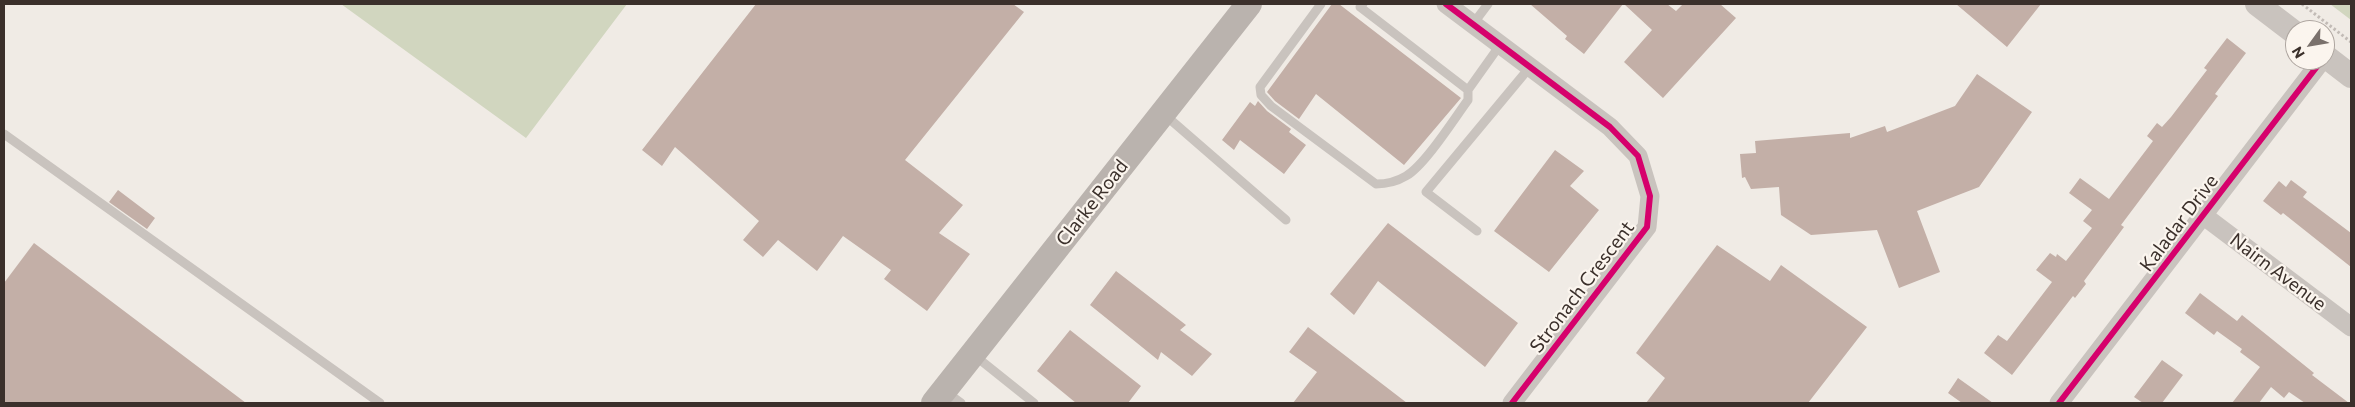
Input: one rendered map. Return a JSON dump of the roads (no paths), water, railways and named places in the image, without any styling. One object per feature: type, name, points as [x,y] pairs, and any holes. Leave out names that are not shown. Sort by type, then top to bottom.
[{"type":"main road","name":"Clarke Road","points":[[946,399],[973,354],[1249,4]]},
{"type":"street","name":"Stronach Crescent","points":[[1446,4],[1610,126],[1638,156],[1650,196],[1647,227],[1512,403]]},
{"type":"street","points":[[2257,4],[2285,25]]},
{"type":"street","points":[[2335,64],[2351,76]]},
{"type":"street","name":"Kaladar Drive","points":[[2059,403],[2314,70]]},
{"type":"street","name":"Nairn Avenue","points":[[2204,216],[2351,327]]},
{"type":"lane","points":[[1321,4],[1260,87],[1260,95],[1271,106],[1376,184],[1388,184],[1407,176],[1422,160],[1468,100],[1468,90],[1500,45]]},
{"type":"lane","points":[[1473,24],[1488,4]]},
{"type":"lane","points":[[1359,5],[1468,90]]},
{"type":"lane","points":[[1477,231],[1426,192],[1530,67]]},
{"type":"lane","points":[[1163,113],[1286,220]]},
{"type":"lane","points":[[4,134],[380,403]]},
{"type":"lane","points":[[973,354],[1034,403]]}]
